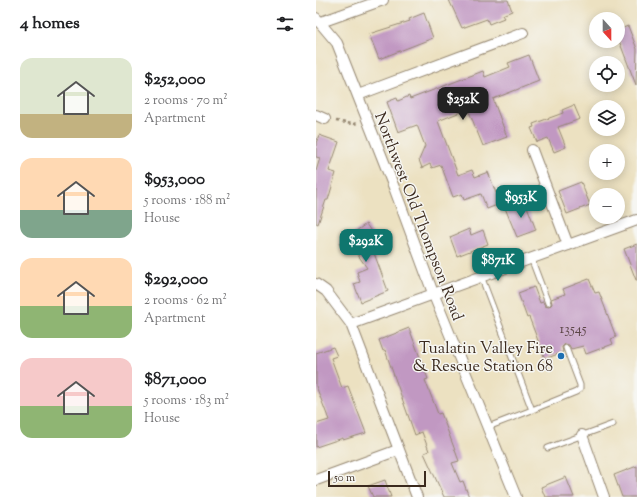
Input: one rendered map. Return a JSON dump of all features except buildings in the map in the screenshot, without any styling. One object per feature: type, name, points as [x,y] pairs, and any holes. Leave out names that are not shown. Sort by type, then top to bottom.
[{"type":"street","points":[[319,20],[383,0]]},
{"type":"street","name":"Northwest Old Thompson Road","points":[[319,20],[337,43],[433,293],[516,497]]},
{"type":"street","points":[[358,95],[523,33]]},
{"type":"street","points":[[532,150],[568,245]]},
{"type":"street","points":[[351,324],[637,220]]},
{"type":"street","points":[[316,284],[326,291],[351,324],[417,497]]},
{"type":"street","points":[[582,435],[604,497]]},
{"type":"street","points":[[316,480],[398,450]]},
{"type":"lane","points":[[531,258],[548,303]]},
{"type":"lane","points":[[481,276],[532,410]]},
{"type":"lane","points":[[488,427],[576,392],[580,389],[580,385],[566,348]]},
{"type":"lane","points":[[548,448],[612,424]]},
{"type":"path","points":[[321,117],[352,124],[368,122]]},
{"type":"place","name":"Tualatin Valley Fire & Rescue Station 68","points":[[561,356]]}]
